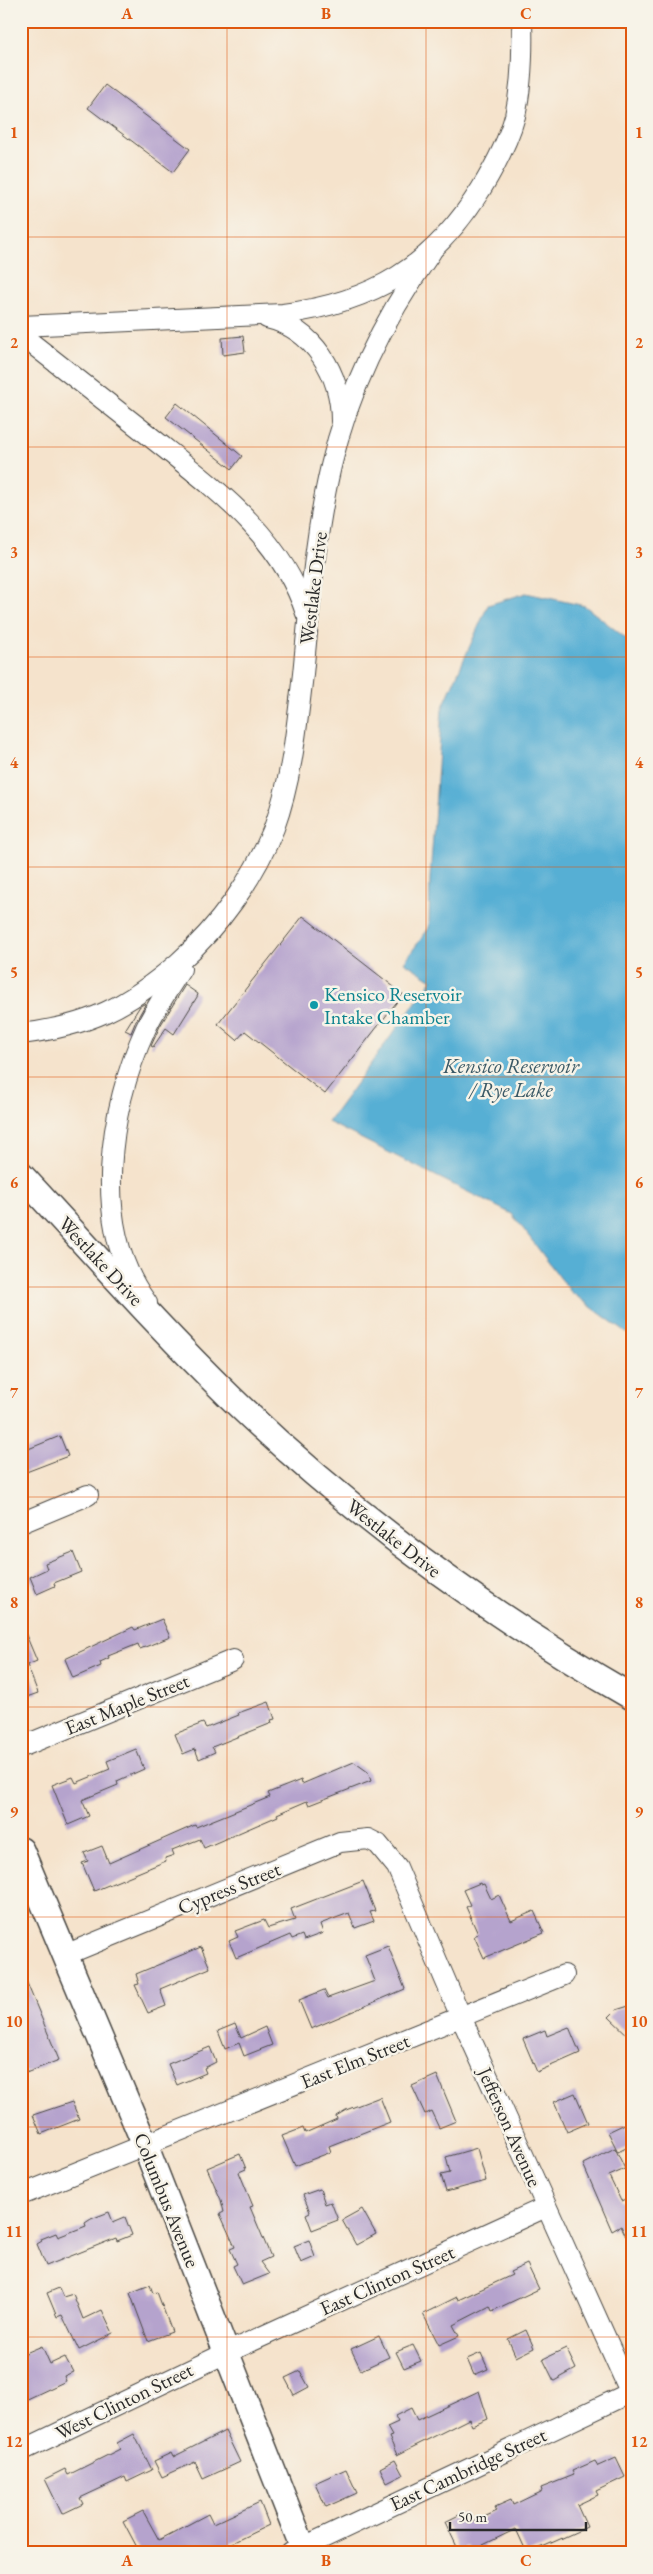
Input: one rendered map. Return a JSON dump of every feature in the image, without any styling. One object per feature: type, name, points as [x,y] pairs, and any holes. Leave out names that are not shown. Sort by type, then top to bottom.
[{"type":"street","name":"Westlake Drive","points":[[182,1346],[145,1301],[129,1271],[118,1239],[112,1206],[112,1170],[123,1094],[133,1060],[146,1028],[184,965],[213,928],[258,862],[274,827],[292,756],[323,506],[342,426],[370,355],[388,318],[431,252],[473,201],[504,145],[514,117],[520,84],[522,21]]},
{"type":"street","name":"Westlake Drive","points":[[21,326],[250,316],[317,310],[346,302],[406,272],[431,252]]},
{"type":"street","points":[[250,316],[268,318],[287,324],[304,335],[318,351],[331,369],[337,387],[341,405],[342,426]]},
{"type":"street","points":[[21,335],[233,505],[271,545],[287,569],[300,594],[308,620]]},
{"type":"street","name":"Westlake Drive","points":[[21,1034],[80,1024],[118,1008],[153,984],[186,956],[213,928]]},
{"type":"street","name":"Westlake Drive","points":[[21,1175],[229,1396],[327,1486],[424,1563],[534,1638],[632,1697]]},
{"type":"street","points":[[21,1523],[88,1495]]},
{"type":"street","name":"East Maple Street","points":[[21,1747],[233,1660]]},
{"type":"street","name":"Cypress Street","points":[[65,1955],[340,1842],[368,1840],[378,1844],[391,1857]]},
{"type":"street","name":"Columbus Avenue","points":[[21,1850],[145,2145],[228,2352],[300,2551]]},
{"type":"street","name":"Jefferson Avenue","points":[[391,1857],[631,2394]]},
{"type":"street","name":"East Elm Street","points":[[21,2195],[564,1975]]},
{"type":"street","name":"East Clinton Street","points":[[228,2352],[546,2207]]},
{"type":"street","name":"West Clinton Street","points":[[21,2451],[228,2352]]},
{"type":"street","name":"East Cambridge Street","points":[[300,2551],[631,2394]]},
{"type":"water","name":"Kensico Reservoir / Rye Lake","points":[[526,593],[585,606],[632,643],[632,1337],[571,1292],[512,1214],[328,1122],[432,980],[404,962],[429,928],[430,878],[442,709],[488,605]]},
{"type":"building","points":[[105,85],[190,149],[173,172],[88,108]]},
{"type":"building","points":[[243,336],[245,352],[223,355],[222,338]]},
{"type":"building","points":[[177,403],[242,456],[232,469],[166,417]]},
{"type":"building","name":"Kensico Reservoir Intake Chamber","points":[[303,916],[403,994],[325,1094],[245,1031],[237,1040],[218,1024]]},
{"type":"building","points":[[185,985],[198,994],[197,997],[174,1034],[166,1028],[153,1047],[151,1046],[160,1026]]},
{"type":"building","points":[[146,1003],[131,1033],[125,1030],[140,1006]]},
{"type":"building","points":[[60,1436],[68,1456],[21,1474],[21,1452]]},
{"type":"building","points":[[73,1552],[81,1572],[54,1583],[55,1586],[37,1594],[30,1577],[47,1569],[45,1563]]},
{"type":"building","points":[[162,1619],[170,1637],[140,1649],[138,1644],[108,1656],[109,1658],[100,1662],[101,1666],[73,1678],[65,1659],[133,1627],[135,1630]]},
{"type":"building","points":[[21,1623],[37,1661],[27,1665],[38,1693],[21,1699]]},
{"type":"building","points":[[269,1702],[275,1719],[271,1720],[272,1723],[212,1747],[215,1752],[199,1759],[195,1749],[183,1754],[175,1734],[203,1723],[206,1728],[239,1715],[238,1713]]},
{"type":"building","points":[[136,1749],[144,1769],[117,1781],[118,1785],[82,1800],[89,1816],[68,1825],[52,1785],[73,1777],[76,1783],[110,1769],[107,1761]]},
{"type":"building","points":[[354,1762],[368,1772],[371,1781],[309,1805],[307,1801],[277,1814],[278,1816],[204,1848],[200,1839],[172,1850],[174,1855],[165,1858],[166,1861],[94,1891],[82,1863],[88,1861],[84,1853],[102,1846],[109,1863],[195,1825],[196,1827],[270,1797],[268,1793],[301,1780],[302,1784]]},
{"type":"building","points":[[363,1881],[375,1911],[370,1912],[374,1921],[355,1928],[349,1913],[320,1924],[323,1933],[304,1940],[302,1935],[292,1939],[290,1935],[236,1958],[229,1941],[238,1937],[235,1931],[264,1920],[268,1928],[295,1920],[291,1909]]},
{"type":"building","points":[[480,1883],[481,1885],[484,1884],[491,1899],[499,1895],[511,1921],[534,1911],[544,1933],[484,1958],[474,1936],[478,1934],[466,1907],[470,1905],[463,1890]]},
{"type":"building","points":[[388,1946],[405,1989],[311,2029],[299,2000],[324,1990],[328,1998],[375,1981],[365,1955]]},
{"type":"building","points":[[201,1947],[210,1968],[160,1989],[166,2006],[148,2013],[135,1985],[139,1984],[136,1974]]},
{"type":"building","points":[[22,1971],[59,2060],[26,2073],[21,2061]]},
{"type":"building","points":[[632,2005],[632,2039],[609,2017],[616,2010]]},
{"type":"building","points":[[235,2024],[241,2038],[265,2027],[272,2045],[244,2056],[239,2043],[225,2049],[218,2031]]},
{"type":"building","points":[[569,2027],[580,2053],[537,2072],[523,2039],[545,2030],[547,2036]]},
{"type":"building","points":[[210,2047],[216,2062],[204,2068],[206,2073],[177,2085],[168,2064]]},
{"type":"building","points":[[437,2075],[456,2121],[439,2128],[431,2111],[425,2114],[412,2086]]},
{"type":"building","points":[[575,2093],[588,2123],[567,2132],[554,2102]]},
{"type":"building","points":[[380,2097],[390,2122],[329,2146],[331,2152],[295,2166],[282,2136],[303,2128],[305,2133],[337,2119],[336,2116],[346,2110]]},
{"type":"building","points":[[72,2102],[79,2119],[41,2134],[33,2115]]},
{"type":"building","points":[[625,2124],[632,2139],[632,2145],[618,2152],[608,2132]]},
{"type":"building","points":[[477,2148],[486,2181],[446,2192],[441,2175],[450,2173],[446,2157]]},
{"type":"building","points":[[615,2148],[625,2169],[609,2176],[621,2201],[632,2196],[632,2248],[621,2226],[612,2231],[583,2164]]},
{"type":"building","points":[[240,2154],[246,2169],[239,2172],[253,2206],[250,2207],[271,2257],[260,2262],[269,2274],[242,2285],[233,2266],[237,2264],[230,2249],[235,2247],[220,2214],[224,2212],[221,2200],[207,2168]]},
{"type":"building","points":[[320,2189],[325,2204],[331,2202],[338,2220],[312,2230],[306,2214],[310,2212],[303,2195]]},
{"type":"building","points":[[362,2209],[376,2234],[356,2245],[342,2220]]},
{"type":"building","points":[[109,2212],[113,2222],[125,2217],[132,2235],[117,2241],[116,2238],[46,2266],[37,2244],[42,2241],[41,2239],[56,2233],[58,2237],[86,2226],[85,2223],[91,2219]]},
{"type":"building","points":[[309,2240],[315,2257],[301,2263],[294,2246]]},
{"type":"building","points":[[527,2264],[539,2289],[492,2311],[490,2306],[453,2325],[459,2336],[439,2345],[423,2314],[457,2297],[458,2300],[512,2275],[510,2272]]},
{"type":"building","points":[[150,2285],[153,2293],[157,2292],[172,2332],[148,2341],[130,2293]]},
{"type":"building","points":[[59,2288],[63,2297],[73,2294],[83,2319],[102,2310],[113,2333],[79,2350],[62,2315],[57,2317],[47,2293]]},
{"type":"building","points":[[526,2330],[534,2348],[516,2357],[508,2339]]},
{"type":"building","points":[[379,2336],[389,2357],[361,2370],[351,2349]]},
{"type":"building","points":[[413,2345],[421,2361],[404,2368],[396,2352]]},
{"type":"building","points":[[42,2346],[50,2364],[65,2357],[73,2372],[64,2376],[66,2381],[21,2402],[21,2355]]},
{"type":"building","points":[[566,2348],[576,2369],[554,2381],[543,2359]]},
{"type":"building","points":[[481,2353],[488,2369],[474,2375],[467,2359]]},
{"type":"building","points":[[300,2371],[309,2387],[294,2395],[285,2378]]},
{"type":"building","points":[[479,2391],[488,2419],[472,2426],[469,2419],[397,2455],[389,2437],[392,2436],[387,2427],[398,2422],[395,2416],[411,2408],[417,2420]]},
{"type":"building","points":[[225,2431],[240,2462],[203,2479],[195,2462],[162,2477],[154,2461],[171,2453],[173,2457]]},
{"type":"building","points":[[134,2434],[152,2470],[127,2482],[125,2477],[80,2498],[83,2504],[62,2514],[45,2479],[65,2469],[68,2475],[120,2449],[117,2443]]},
{"type":"building","points":[[616,2458],[625,2477],[596,2491],[598,2495],[577,2505],[587,2527],[529,2553],[527,2553],[516,2529],[483,2545],[484,2548],[474,2553],[470,2553],[467,2546],[459,2551],[445,2522],[463,2513],[469,2524],[497,2511],[495,2507],[511,2500],[513,2505],[542,2491],[541,2488],[574,2475],[572,2471],[595,2461],[598,2466]]},
{"type":"building","points":[[395,2460],[403,2475],[387,2483],[380,2468]]},
{"type":"building","points":[[346,2469],[357,2493],[326,2507],[315,2483]]},
{"type":"building","points":[[260,2502],[269,2525],[211,2553],[135,2553],[139,2551],[123,2521],[143,2511],[159,2540],[208,2514],[213,2524]]},
{"type":"place","name":"Kensico Reservoir Intake Chamber","points":[[314,1005]]}]
